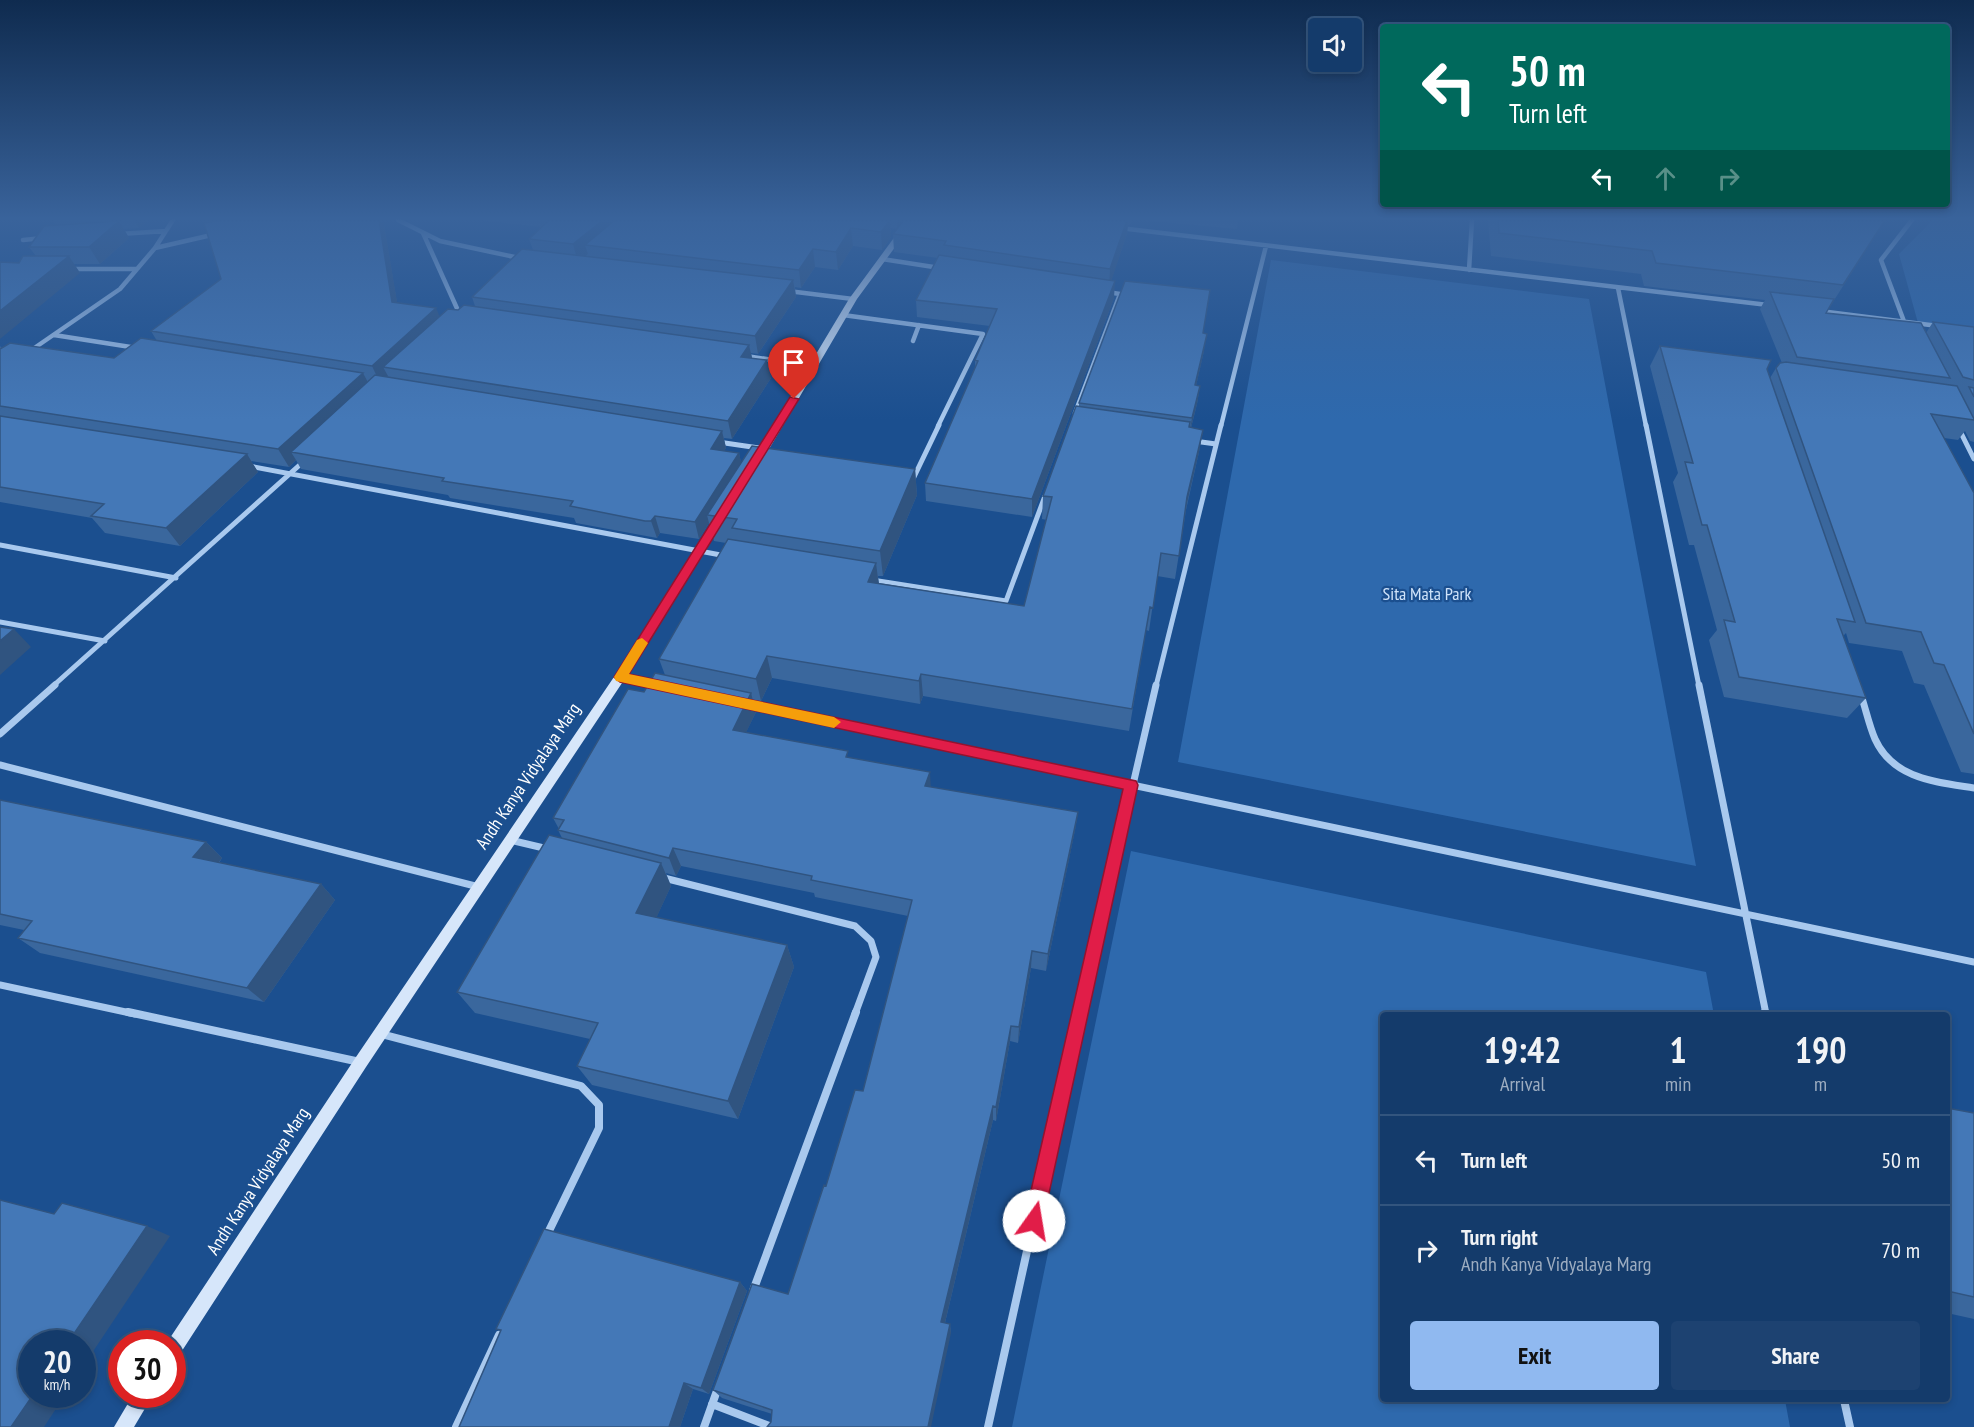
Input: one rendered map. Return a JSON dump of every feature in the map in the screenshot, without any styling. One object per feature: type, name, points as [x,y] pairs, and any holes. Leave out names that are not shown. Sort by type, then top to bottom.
[{"type":"street","points":[[27,353],[122,287]]},
{"type":"street","points":[[447,287],[460,316]]},
{"type":"street","points":[[752,468],[770,451],[813,366],[862,287]]},
{"type":"street","points":[[988,1427],[1131,785],[1256,287]]},
{"type":"street","points":[[1606,287],[1772,306]]},
{"type":"street","points":[[1891,287],[1908,331]]},
{"type":"street","points":[[1618,288],[1765,1012]]},
{"type":"street","points":[[782,291],[853,299]]},
{"type":"street","points":[[1071,424],[1120,294],[1097,291]]},
{"type":"street","points":[[452,324],[468,309]]},
{"type":"street","points":[[1808,310],[1941,326]]},
{"type":"street","points":[[843,315],[983,334],[912,479],[901,477]]},
{"type":"street","points":[[460,316],[472,318]]},
{"type":"street","points":[[913,340],[919,325]]},
{"type":"street","points":[[54,335],[148,350]]},
{"type":"street","points":[[743,356],[813,366]]},
{"type":"street","points":[[1954,421],[1974,459]]},
{"type":"street","points":[[707,440],[770,451]]},
{"type":"street","points":[[1183,440],[1216,444]]},
{"type":"street","points":[[0,734],[308,457]]},
{"type":"street","points":[[245,465],[734,558]]},
{"type":"street","points":[[864,579],[1006,601],[1047,490]]},
{"type":"street","name":"Andh Kanya Vidyalaya Marg","points":[[186,1330],[361,1062],[620,677],[729,506]]},
{"type":"street","points":[[0,545],[176,578]]},
{"type":"street","points":[[0,622],[105,641]]},
{"type":"street","points":[[620,677],[667,687]]},
{"type":"street","points":[[1860,690],[1878,747],[1895,765],[1916,777],[1974,788]]},
{"type":"street","points":[[736,702],[1974,962]]},
{"type":"street","points":[[0,765],[479,887]]},
{"type":"street","points":[[510,840],[556,851]]},
{"type":"street","points":[[648,874],[855,926],[871,941],[876,957],[748,1304]]},
{"type":"street","points":[[0,985],[361,1062]]},
{"type":"street","points":[[380,1034],[581,1086],[599,1106],[599,1128],[543,1245]]},
{"type":"street","points":[[456,1427],[502,1331]]},
{"type":"street","points":[[704,1427],[724,1371]]},
{"type":"street","points":[[1844,1402],[1850,1427]]},
{"type":"street","points":[[712,1404],[772,1427]]},
{"type":"street","points":[[123,1427],[135,1408]]},
{"type":"green space","name":"Sita Mata Park","points":[[1266,287],[1488,287],[1589,299],[1696,866],[1178,762]]},
{"type":"green space","points":[[1908,287],[1974,287],[1974,330],[1918,323]]},
{"type":"green space","points":[[1131,851],[1706,972],[1713,1012],[1380,1012],[1380,1402],[1785,1402],[1790,1427],[1012,1427]]},
{"type":"building","points":[[0,287],[31,287],[0,311]]},
{"type":"building","points":[[211,287],[390,287],[392,302],[436,308],[372,366],[151,331]]},
{"type":"building","points":[[483,287],[789,287],[755,336],[472,297]]},
{"type":"building","points":[[923,287],[1113,287],[1032,499],[925,483],[978,361],[975,360],[997,309],[916,300]]},
{"type":"building","points":[[1123,287],[1178,287],[1210,290],[1203,333],[1207,334],[1195,385],[1200,386],[1192,418],[1079,403]]},
{"type":"building","points":[[1770,292],[1834,299],[1826,313],[1921,323],[1950,378],[1797,357]]},
{"type":"building","points":[[464,305],[749,345],[741,357],[767,360],[728,421],[383,367],[448,309],[458,310]]},
{"type":"building","points":[[1933,322],[1974,327],[1974,380],[1963,377]]},
{"type":"building","points":[[141,338],[363,373],[278,449],[0,406],[0,349],[10,343],[114,358]]},
{"type":"building","points":[[1660,346],[1771,360],[1767,369],[1855,622],[1837,619],[1866,698],[1739,677],[1724,620],[1735,622],[1707,525],[1702,525],[1685,462],[1693,463]]},
{"type":"building","points":[[1780,363],[1957,386],[1974,419],[1931,414],[1974,493],[1974,734],[1944,665],[1934,663],[1921,632],[1866,623],[1776,368]]},
{"type":"building","points":[[375,375],[722,431],[711,449],[739,453],[695,522],[655,516],[651,521],[645,521],[570,506],[573,501],[442,481],[444,478],[291,452]]},
{"type":"building","points":[[1076,406],[1190,422],[1189,427],[1203,430],[1187,497],[1179,556],[1161,553],[1153,608],[1150,607],[1132,709],[921,674],[919,681],[767,656],[756,679],[659,659],[728,539],[876,563],[868,582],[1024,606],[1052,497],[1043,496]]},
{"type":"building","points":[[0,416],[247,454],[166,528],[91,516],[104,504],[0,487]]},
{"type":"building","points":[[752,446],[915,469],[880,551],[732,528],[737,519],[707,515]]},
{"type":"building","points":[[0,627],[14,629],[0,641]]},
{"type":"building","points":[[655,673],[751,693],[733,730],[848,751],[846,757],[930,772],[925,786],[1078,812],[1048,954],[1032,951],[1019,1027],[1011,1026],[996,1107],[993,1106],[941,1322],[950,1324],[928,1427],[767,1427],[771,1422],[772,1410],[713,1390],[752,1284],[788,1294],[824,1185],[826,1186],[855,1090],[863,1091],[912,900],[811,880],[812,876],[673,848],[669,858],[558,830],[564,820],[553,818],[628,689],[644,692]]},
{"type":"building","points":[[0,800],[206,842],[193,857],[321,884],[247,988],[18,938],[32,921],[0,914]]},
{"type":"building","points":[[549,835],[661,863],[636,913],[787,945],[728,1101],[577,1066],[598,1023],[457,992]]},
{"type":"building","points":[[1950,1109],[1974,1113],[1974,1297],[1950,1292]]},
{"type":"building","points":[[0,1200],[54,1214],[62,1203],[147,1226],[76,1330],[18,1330],[18,1408],[24,1408],[11,1427],[0,1427]]},
{"type":"building","points":[[544,1229],[740,1282],[701,1388],[684,1383],[669,1427],[459,1427],[501,1330],[496,1329]]},
{"type":"slow traffic","points":[[642,643],[620,677],[834,722]]},
{"type":"route","points":[[794,399],[620,677],[1131,785],[1034,1221]]}]
